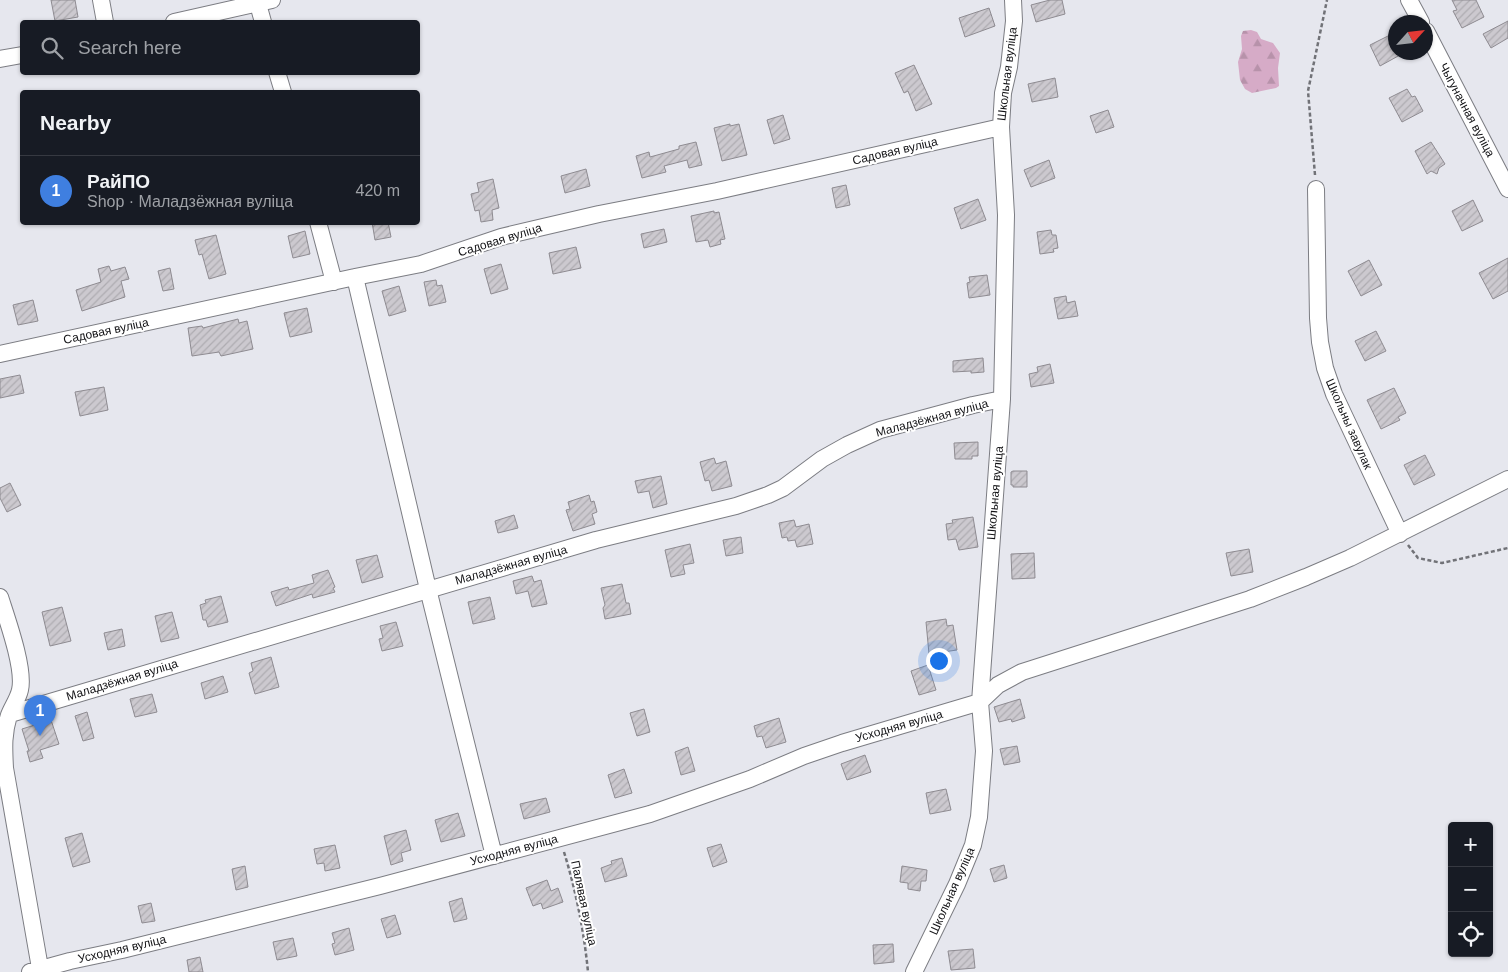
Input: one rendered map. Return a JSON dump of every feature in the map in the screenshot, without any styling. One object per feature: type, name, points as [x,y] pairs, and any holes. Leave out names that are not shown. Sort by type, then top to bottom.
[{"type":"street","points":[[101,0],[105,20]]},
{"type":"street","name":"Школьная вуліца","points":[[914,972],[974,845],[979,817],[984,751],[980,702],[1002,399],[1006,215],[1001,127],[1003,93],[1009,67],[1014,21],[1013,0]]},
{"type":"street","points":[[1409,0],[1417,15]]},
{"type":"street","points":[[183,20],[265,2],[263,20]]},
{"type":"street","name":"Чыгуначная вуліца","points":[[1433,44],[1508,189]]},
{"type":"street","points":[[0,59],[20,55]]},
{"type":"street","points":[[278,75],[282,90]]},
{"type":"street","name":"Садовая вуліца","points":[[0,354],[421,264],[501,238],[598,214],[717,191],[1001,127]]},
{"type":"street","name":"Школьны завулак","points":[[1316,189],[1318,318],[1324,368],[1334,394],[1400,534]]},
{"type":"street","points":[[319,225],[334,282]]},
{"type":"street","points":[[355,277],[428,589],[494,856]]},
{"type":"street","name":"Маладзёжная вуліца","points":[[10,714],[596,540],[736,506],[783,488],[822,459],[847,444],[880,430],[973,404],[1002,399]]},
{"type":"street","points":[[980,702],[998,685],[1022,672],[1250,599],[1350,558],[1508,479]]},
{"type":"street","points":[[0,597],[18,660],[21,678],[20,690],[10,714],[4,736],[5,768],[28,894],[35,970]]},
{"type":"street","name":"Усходняя вуліца","points":[[35,970],[342,896],[650,814],[742,782],[804,756],[842,743],[980,702]]},
{"type":"path","points":[[1316,189],[1308,91],[1326,0]]},
{"type":"path","points":[[1400,534],[1418,558],[1442,563],[1508,548]]},
{"type":"path","name":"Палявая вуліца","points":[[560,838],[572,878],[588,972]]},
{"type":"green space","points":[[1251,30],[1257,32],[1261,39],[1273,43],[1280,53],[1278,68],[1279,86],[1276,88],[1252,93],[1245,89],[1240,80],[1238,62],[1242,49],[1241,36],[1243,31]]},
{"type":"building","points":[[51,0],[75,0],[78,17],[55,20]]},
{"type":"building","points":[[1050,0],[1062,0],[1065,14],[1036,22],[1031,5]]},
{"type":"building","points":[[1452,0],[1476,0],[1484,17],[1462,28],[1453,11],[1457,10]]},
{"type":"building","points":[[989,8],[995,26],[965,37],[959,18]]},
{"type":"building","points":[[1508,21],[1508,38],[1491,48],[1483,34]]},
{"type":"building","points":[[1388,36],[1388,60],[1391,60],[1380,66],[1370,45]]},
{"type":"building","points":[[914,65],[932,104],[916,111],[908,91],[904,93],[895,73]]},
{"type":"building","points":[[1055,78],[1058,97],[1032,102],[1028,84]]},
{"type":"building","points":[[1407,89],[1412,97],[1415,96],[1423,111],[1402,122],[1389,98]]},
{"type":"building","points":[[1108,110],[1114,127],[1096,133],[1090,116]]},
{"type":"building","points":[[783,115],[790,139],[774,144],[767,120]]},
{"type":"building","points":[[730,124],[730,126],[739,124],[747,155],[722,161],[714,128]]},
{"type":"building","points":[[696,142],[702,165],[689,168],[687,160],[664,166],[666,172],[642,178],[636,156],[649,152],[650,157]]},
{"type":"building","points":[[1431,142],[1445,164],[1439,168],[1437,174],[1431,171],[1427,174],[1415,151]]},
{"type":"building","points":[[1049,160],[1055,178],[1031,187],[1024,170]]},
{"type":"building","points":[[586,169],[590,186],[565,193],[561,176]]},
{"type":"building","points":[[493,179],[499,208],[492,210],[493,220],[481,222],[479,210],[475,211],[471,194],[479,192],[477,183]]},
{"type":"building","points":[[846,185],[850,205],[836,208],[832,188]]},
{"type":"building","points":[[978,199],[986,220],[961,229],[954,208]]},
{"type":"building","points":[[1473,200],[1483,221],[1462,231],[1452,211]]},
{"type":"building","points":[[714,211],[714,213],[719,212],[725,239],[720,240],[721,244],[710,247],[708,240],[696,242],[691,216]]},
{"type":"building","points":[[372,225],[389,225],[391,237],[375,240]]},
{"type":"building","points":[[664,229],[667,242],[644,248],[641,234]]},
{"type":"building","points":[[1051,230],[1052,235],[1056,235],[1058,248],[1053,249],[1054,252],[1040,254],[1037,232]]},
{"type":"building","points":[[305,231],[310,254],[293,258],[288,236]]},
{"type":"building","points":[[216,235],[226,274],[209,279],[202,254],[199,255],[195,240]]},
{"type":"building","points":[[576,247],[581,268],[553,274],[549,253]]},
{"type":"building","points":[[1508,258],[1508,291],[1493,299],[1479,273]]},
{"type":"building","points":[[1369,260],[1382,285],[1361,296],[1348,271]]},
{"type":"building","points":[[501,264],[508,289],[491,294],[484,269]]},
{"type":"building","points":[[109,266],[111,271],[125,267],[129,279],[121,281],[125,297],[82,311],[76,290],[101,282],[98,269]]},
{"type":"building","points":[[170,268],[174,289],[163,291],[158,271]]},
{"type":"building","points":[[987,275],[990,295],[969,298],[967,283],[970,282],[969,277]]},
{"type":"building","points":[[436,280],[437,286],[442,285],[446,302],[429,306],[424,282]]},
{"type":"building","points":[[399,286],[406,311],[389,316],[382,291]]},
{"type":"building","points":[[1066,296],[1067,303],[1075,301],[1078,316],[1058,319],[1054,298]]},
{"type":"building","points":[[33,300],[38,321],[18,325],[13,305]]},
{"type":"building","points":[[307,308],[312,332],[290,337],[284,313]]},
{"type":"building","points":[[238,319],[239,323],[247,321],[253,349],[221,356],[219,352],[192,356],[188,328],[202,326],[203,328]]},
{"type":"building","points":[[1376,331],[1386,351],[1365,361],[1355,341]]},
{"type":"building","points":[[983,358],[984,372],[953,372],[953,361]]},
{"type":"building","points":[[1050,364],[1054,383],[1031,387],[1029,374],[1038,372],[1037,367]]},
{"type":"building","points":[[20,375],[24,393],[0,398],[0,379]]},
{"type":"building","points":[[104,387],[108,410],[80,416],[75,392]]},
{"type":"building","points":[[1394,388],[1406,413],[1398,417],[1400,420],[1381,429],[1367,400]]},
{"type":"building","points":[[978,442],[978,456],[972,456],[972,459],[955,459],[954,443]]},
{"type":"building","points":[[1425,455],[1435,475],[1414,485],[1404,465]]},
{"type":"building","points":[[714,458],[716,464],[726,461],[732,486],[712,491],[709,480],[705,481],[700,462]]},
{"type":"building","points":[[1027,471],[1027,487],[1013,487],[1011,485],[1011,472]]},
{"type":"building","points":[[661,476],[667,504],[653,508],[649,491],[638,493],[635,481]]},
{"type":"building","points":[[10,483],[21,505],[7,512],[0,498],[0,488]]},
{"type":"building","points":[[589,495],[591,502],[594,501],[597,512],[592,514],[595,524],[573,531],[566,510],[570,509],[568,502]]},
{"type":"building","points":[[514,515],[518,528],[498,533],[495,521]]},
{"type":"building","points":[[973,517],[978,547],[959,550],[956,539],[948,540],[946,524],[953,523],[952,520]]},
{"type":"building","points":[[794,520],[796,527],[809,524],[813,544],[797,547],[795,540],[788,541],[787,537],[782,538],[779,523]]},
{"type":"building","points":[[741,537],[743,553],[726,556],[723,540]]},
{"type":"building","points":[[690,544],[694,563],[683,565],[685,574],[671,577],[665,550]]},
{"type":"building","points":[[1249,549],[1253,572],[1231,576],[1226,553]]},
{"type":"building","points":[[1034,553],[1035,578],[1012,579],[1011,554]]},
{"type":"building","points":[[377,555],[383,577],[362,583],[356,560]]},
{"type":"building","points":[[328,570],[335,587],[333,588],[335,592],[313,598],[312,594],[276,606],[271,592],[288,587],[289,590],[314,583],[312,575]]},
{"type":"building","points":[[532,576],[534,582],[541,580],[547,604],[532,607],[528,591],[516,594],[513,581]]},
{"type":"building","points":[[622,584],[626,603],[629,603],[631,614],[605,619],[603,608],[605,605],[601,588]]},
{"type":"building","points":[[221,596],[228,622],[208,627],[206,620],[203,620],[200,605],[206,603],[205,600]]},
{"type":"building","points":[[490,597],[495,619],[473,624],[468,602]]},
{"type":"building","points":[[62,607],[71,641],[50,646],[42,612]]},
{"type":"building","points":[[172,612],[179,638],[161,642],[155,616]]},
{"type":"building","points":[[946,619],[947,626],[953,625],[957,650],[929,654],[926,622]]},
{"type":"building","points":[[396,622],[403,646],[382,651],[379,639],[383,638],[380,626]]},
{"type":"building","points":[[122,629],[125,646],[108,650],[104,633]]},
{"type":"building","points":[[271,657],[279,687],[255,694],[249,673],[253,671],[251,663]]},
{"type":"building","points":[[928,665],[936,690],[919,695],[911,671]]},
{"type":"building","points":[[223,676],[228,692],[205,699],[201,683]]},
{"type":"building","points":[[152,694],[157,712],[135,717],[130,699]]},
{"type":"building","points":[[1020,699],[1025,718],[1012,722],[1011,719],[999,722],[994,707]]},
{"type":"building","points":[[644,709],[650,732],[637,736],[630,713]]},
{"type":"building","points":[[87,712],[94,738],[83,741],[75,716]]},
{"type":"building","points":[[779,718],[786,742],[766,748],[762,736],[757,737],[754,726]]},
{"type":"building","points":[[51,720],[59,744],[40,750],[43,758],[30,762],[27,751],[29,751],[22,729]]},
{"type":"building","points":[[1017,746],[1020,762],[1004,765],[1000,749]]},
{"type":"building","points":[[688,747],[695,771],[681,775],[675,752]]},
{"type":"building","points":[[865,755],[871,772],[847,780],[841,764]]},
{"type":"building","points":[[624,769],[632,793],[615,798],[608,775]]},
{"type":"building","points":[[946,789],[951,810],[930,814],[926,793]]},
{"type":"building","points":[[546,798],[550,812],[524,819],[520,804]]},
{"type":"building","points":[[458,813],[465,836],[441,842],[435,820]]},
{"type":"building","points":[[406,830],[411,850],[401,853],[403,861],[391,865],[384,836]]},
{"type":"building","points":[[82,833],[90,862],[73,867],[65,838]]},
{"type":"building","points":[[721,844],[727,862],[713,867],[707,848]]},
{"type":"building","points":[[335,845],[340,868],[325,871],[324,863],[317,864],[314,849]]},
{"type":"building","points":[[622,858],[627,876],[605,882],[601,868],[612,864],[611,861]]},
{"type":"building","points":[[1004,865],[1007,878],[994,882],[990,869]]},
{"type":"building","points":[[245,866],[248,887],[236,890],[232,869]]},
{"type":"building","points":[[902,866],[927,870],[926,881],[921,881],[920,891],[908,889],[908,883],[900,882]]},
{"type":"building","points":[[547,880],[551,891],[558,888],[563,902],[543,909],[541,903],[533,906],[526,888]]},
{"type":"building","points":[[462,898],[467,919],[454,922],[449,902]]},
{"type":"building","points":[[151,903],[155,921],[142,923],[138,906]]},
{"type":"building","points":[[395,915],[401,934],[387,938],[381,919]]},
{"type":"building","points":[[349,928],[354,950],[335,955],[332,944],[335,943],[332,933]]},
{"type":"building","points":[[293,938],[297,956],[277,960],[273,942]]},
{"type":"building","points":[[893,944],[894,962],[874,964],[873,945]]},
{"type":"building","points":[[973,949],[975,968],[951,970],[948,951]]},
{"type":"building","points":[[200,957],[203,972],[189,972],[187,960]]},
{"type":"place","name":"РайПО","points":[[40,736]]}]
